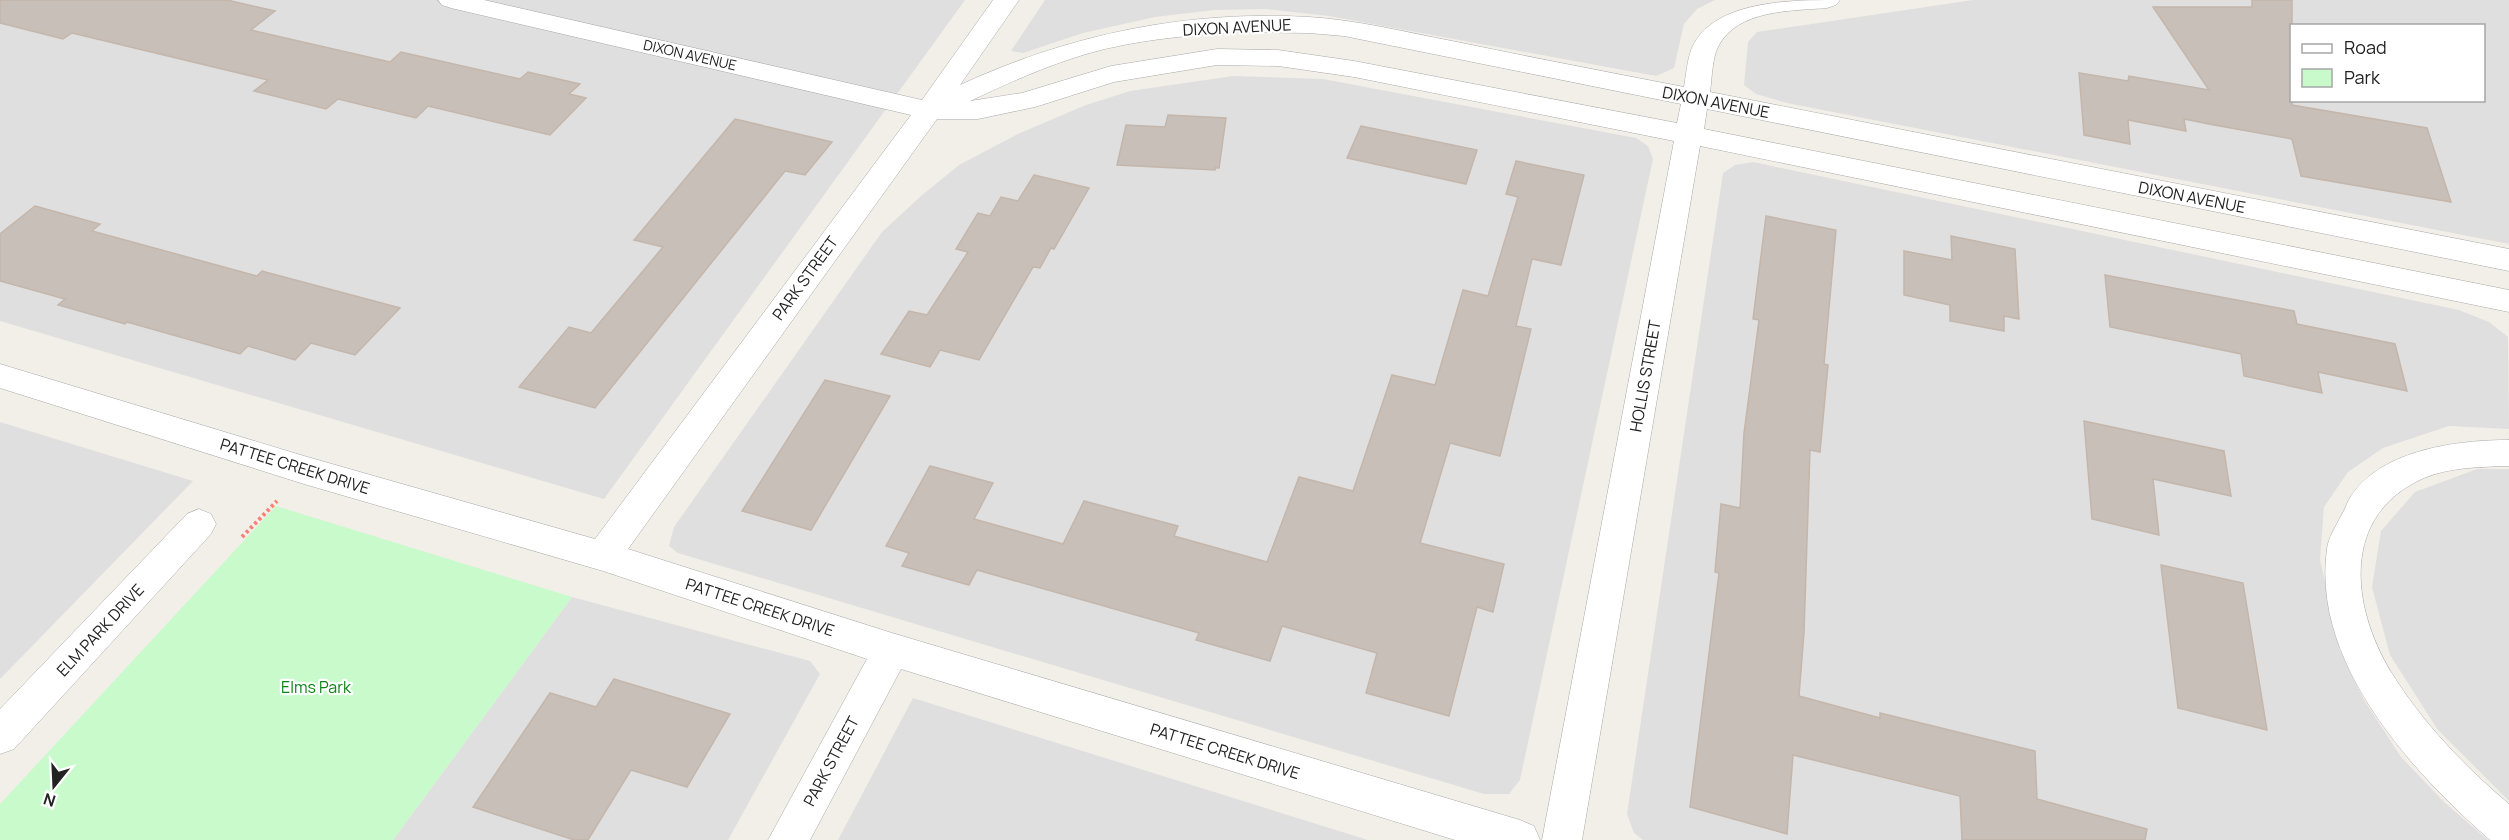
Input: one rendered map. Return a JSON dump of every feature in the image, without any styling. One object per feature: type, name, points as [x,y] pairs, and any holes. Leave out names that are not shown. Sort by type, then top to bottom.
[{"type":"street","name":"DIXON AVENUE","points":[[451,0],[929,110],[955,112],[1000,107],[1111,74],[1182,62],[1248,57],[1278,58],[1354,69],[2509,301]]},
{"type":"street","name":"PARK STREET","points":[[603,556],[929,110],[1006,0]]},
{"type":"street","name":"HOLLIS STREET","points":[[1562,840],[1704,49],[1713,34],[1725,23],[1763,9],[1827,0]]},
{"type":"street","name":"DIXON AVENUE","points":[[929,110],[1045,58],[1088,45],[1150,34],[1270,23],[1311,24],[1344,28],[2509,260]]},
{"type":"street","name":"PATTEE CREEK DRIVE","points":[[0,376],[304,470],[603,556],[892,651],[1520,840]]},
{"type":"street","points":[[2509,453],[2467,455],[2435,460],[2394,478],[2372,496],[2357,515],[2345,545],[2342,564],[2347,610],[2355,637],[2368,668],[2384,696],[2433,760],[2459,787],[2509,830]]},
{"type":"street","name":"ELM PARK DRIVE","points":[[0,736],[199,524]]},
{"type":"street","name":"PARK STREET","points":[[788,840],[892,651]]},
{"type":"path","points":[[243,537],[279,499]]},
{"type":"shaded area","points":[[0,0],[965,0],[604,499],[0,321]]},
{"type":"shaded area","points":[[1045,0],[1715,0],[1697,9],[1684,24],[1674,68],[1656,76],[1329,16],[1266,9],[1214,10],[1155,17],[1083,33],[1023,53],[1011,51]]},
{"type":"shaded area","points":[[1973,0],[2509,0],[2509,244],[1787,103],[1756,94],[1744,85],[1748,42],[1757,32]]},
{"type":"shaded area","points":[[1233,76],[1323,79],[1636,138],[1648,146],[1653,159],[1520,780],[1509,794],[1484,794],[678,553],[669,546],[674,527],[882,232],[921,196],[959,165],[1020,133],[1086,105],[1130,91]]},
{"type":"shaded area","points":[[1753,162],[2459,310],[2489,322],[2508,337],[2509,429],[2449,426],[2383,448],[2348,472],[2324,507],[2320,559],[2340,650],[2364,700],[2401,757],[2445,803],[2488,840],[1643,840],[1634,833],[1627,814],[1723,173],[1735,165]]},
{"type":"shaded area","points":[[0,422],[193,481],[0,679]]},
{"type":"shaded area","points":[[2477,469],[2509,469],[2509,801],[2438,730],[2390,655],[2372,587],[2381,531],[2415,492]]},
{"type":"shaded area","points":[[572,597],[810,661],[820,674],[728,840],[393,840]]},
{"type":"shaded area","points":[[913,698],[1368,840],[838,840]]},
{"type":"green space","name":"Elms Park","points":[[276,506],[572,597],[393,840],[0,840],[0,804]]},
{"type":"building","points":[[0,0],[227,0],[275,11],[251,30],[390,62],[401,52],[520,79],[528,72],[580,84],[569,94],[586,98],[550,135],[428,106],[416,118],[338,99],[326,109],[254,91],[268,80],[72,33],[63,39],[0,23]]},
{"type":"building","points":[[2252,0],[2292,0],[2290,102],[2292,105],[2427,128],[2451,202],[2301,176],[2292,139],[2184,119],[2186,131],[2128,120],[2130,144],[2084,135],[2079,73],[2128,81],[2129,76],[2209,90],[2153,7],[2252,7]]},
{"type":"building","points":[[1168,115],[1226,118],[1219,168],[1215,170],[1117,165],[1126,125],[1165,127]]},
{"type":"building","points":[[735,119],[832,142],[805,175],[785,171],[595,408],[519,387],[569,327],[591,333],[663,247],[634,240]]},
{"type":"building","points":[[1361,126],[1477,150],[1466,184],[1347,158]]},
{"type":"building","points":[[1516,161],[1584,175],[1561,265],[1532,259],[1516,326],[1531,329],[1500,456],[1450,443],[1420,543],[1504,564],[1493,612],[1477,607],[1449,716],[1366,693],[1377,653],[1282,626],[1270,661],[1196,640],[1199,633],[977,570],[969,585],[902,566],[909,553],[886,546],[930,466],[993,483],[974,519],[1063,544],[1084,501],[1178,526],[1174,536],[1267,562],[1299,477],[1353,491],[1392,375],[1435,385],[1463,290],[1488,296],[1518,197],[1506,194]]},
{"type":"building","points":[[1034,175],[1089,188],[1054,249],[1051,248],[1040,268],[1033,267],[979,360],[940,350],[930,367],[881,354],[909,311],[927,315],[968,252],[956,249],[978,213],[990,216],[1001,197],[1018,201]]},
{"type":"building","points":[[35,206],[100,224],[92,231],[257,276],[262,271],[400,308],[355,355],[311,343],[295,360],[248,346],[240,354],[127,322],[125,324],[58,305],[65,299],[0,281],[0,234]]},
{"type":"building","points":[[1766,216],[1836,230],[1824,364],[1828,365],[1820,452],[1810,450],[1804,632],[1799,696],[1880,718],[1880,713],[2035,751],[2037,799],[2147,829],[2145,840],[1962,840],[1960,796],[1793,755],[1787,834],[1690,807],[1719,573],[1715,572],[1721,504],[1740,508],[1744,433],[1759,320],[1753,319]]},
{"type":"building","points":[[1951,236],[2015,249],[2019,319],[2004,316],[2004,331],[1950,321],[1950,305],[1904,295],[1904,251],[1952,260]]},
{"type":"building","points":[[2105,275],[2294,311],[2297,324],[2395,344],[2407,391],[2318,372],[2322,393],[2244,376],[2241,354],[2110,327]]},
{"type":"building","points":[[825,380],[890,396],[811,530],[742,511]]},
{"type":"building","points":[[2084,421],[2224,451],[2231,496],[2153,479],[2159,535],[2092,519]]},
{"type":"building","points":[[2161,565],[2243,583],[2267,730],[2178,708]]},
{"type":"building","points":[[614,679],[730,714],[687,787],[631,770],[588,840],[574,840],[473,807],[550,693],[596,707]]}]
